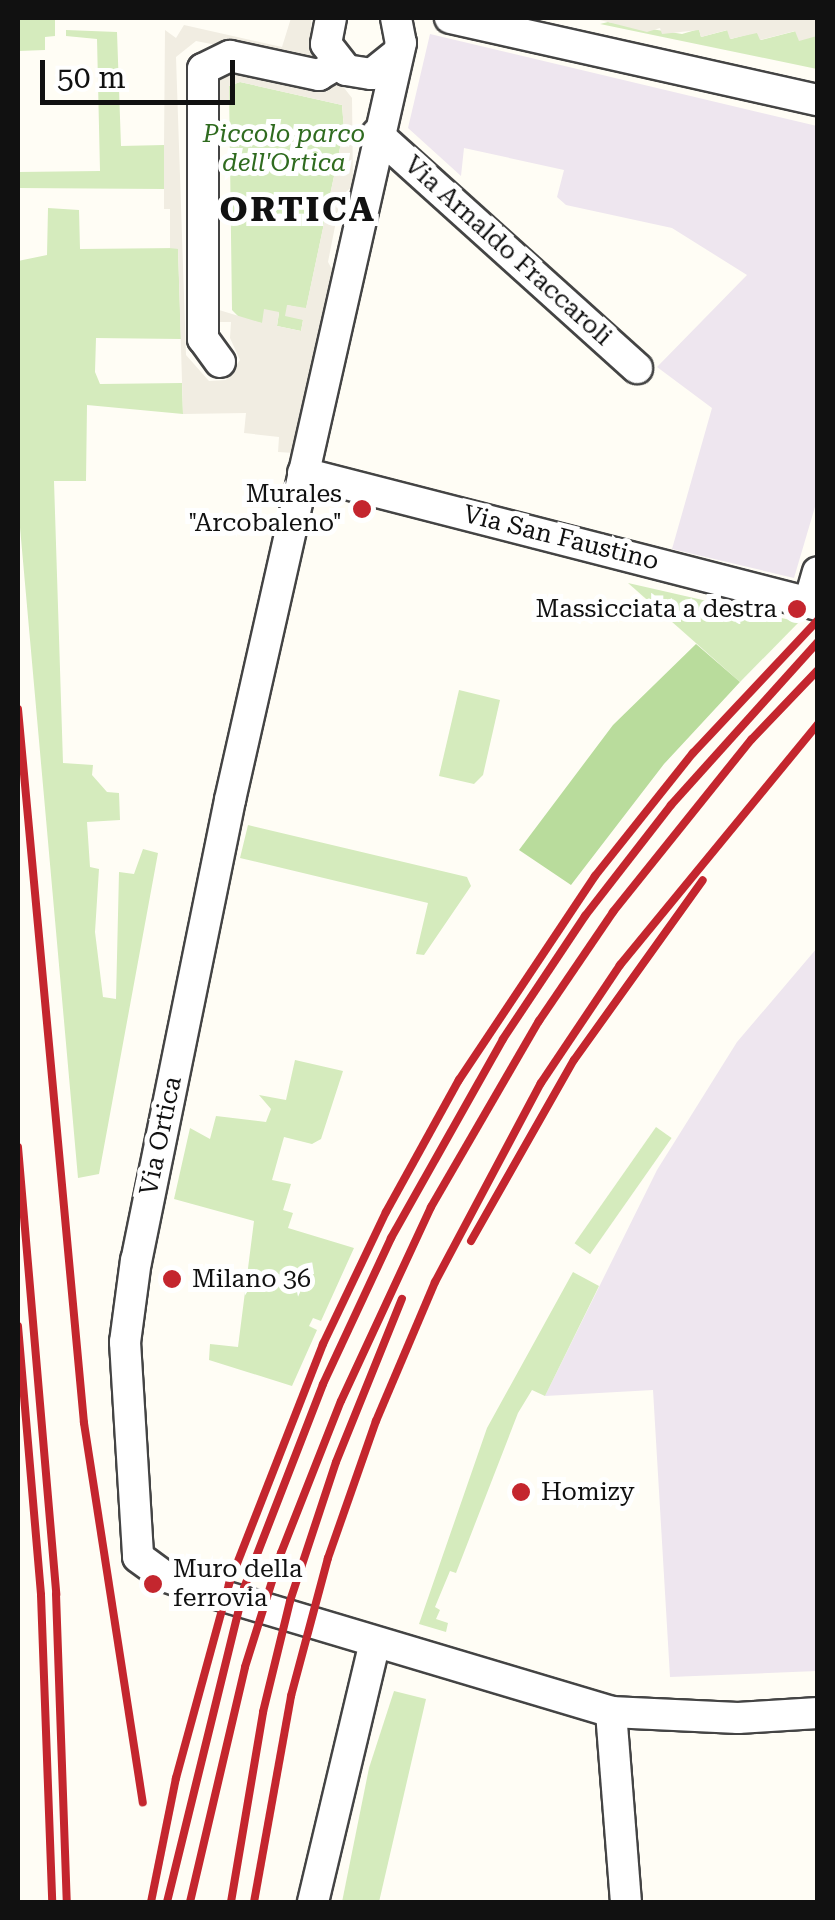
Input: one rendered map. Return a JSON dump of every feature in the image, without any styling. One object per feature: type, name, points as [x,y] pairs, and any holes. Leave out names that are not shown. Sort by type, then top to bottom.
[{"type":"street","points":[[450,18],[818,100]]},
{"type":"street","points":[[329,19],[326,44],[346,69],[378,134]]},
{"type":"street","points":[[220,362],[203,338],[202,69],[230,56],[319,74],[384,69],[401,29]]},
{"type":"street","name":"Via Ortica","points":[[401,29],[136,1260],[125,1342],[132,1529],[138,1557],[164,1576],[611,1712],[738,1718],[818,1712]]},
{"type":"street","name":"Via Arnaldo Fraccaroli","points":[[378,134],[637,368]]},
{"type":"street","name":"Via San Faustino","points":[[304,472],[814,604]]},
{"type":"street","points":[[814,604],[818,572]]},
{"type":"street","points":[[313,1902],[375,1642]]},
{"type":"street","points":[[611,1712],[626,1902]]},
{"type":"shaded area","points":[[291,18],[311,19],[313,64],[196,41],[176,57],[186,355],[209,381],[226,380],[240,360],[230,338],[231,322],[219,322],[219,310],[262,323],[264,309],[279,312],[277,326],[301,331],[303,320],[285,316],[287,305],[306,308],[344,129],[342,105],[240,82],[229,86],[229,103],[209,103],[209,83],[230,63],[341,84],[352,98],[353,186],[341,196],[328,262],[334,273],[294,453],[278,452],[279,437],[244,433],[246,413],[183,414],[178,249],[170,248],[170,209],[164,209],[165,30],[176,38],[184,25],[282,47]]},
{"type":"shaded area","points":[[592,18],[817,18],[817,36],[799,41],[795,31],[760,40],[757,33],[730,39],[727,30],[701,37],[699,30],[662,34],[660,28],[647,32]]},
{"type":"shaded area","points":[[430,34],[817,126],[817,500],[794,578],[672,549],[712,408],[657,367],[747,275],[672,228],[566,205],[557,197],[564,170],[464,148],[461,176],[408,128]]},
{"type":"shaded area","points":[[817,948],[817,1671],[670,1677],[653,1390],[545,1396],[657,1170],[737,1042]]},
{"type":"green space","points":[[18,18],[55,18],[55,36],[45,37],[45,50],[18,51]]},
{"type":"green space","points":[[600,24],[682,34],[699,29],[701,37],[728,30],[731,39],[757,32],[761,40],[796,31],[817,36],[817,69]]},
{"type":"green space","points":[[66,30],[117,32],[121,146],[164,145],[164,189],[18,188],[18,172],[100,171],[97,39],[66,36]]},
{"type":"green space","name":"Piccolo parco dell'Ortica","points":[[240,82],[342,105],[344,129],[306,309],[287,305],[303,320],[301,331],[277,326],[279,313],[262,323],[242,320],[232,310],[229,86]]},
{"type":"green space","points":[[48,208],[79,210],[80,249],[178,248],[181,339],[96,338],[95,372],[100,384],[182,383],[183,414],[87,405],[86,481],[54,481],[63,763],[93,765],[92,775],[107,792],[119,793],[120,820],[87,822],[90,867],[99,869],[95,932],[103,997],[116,999],[119,872],[134,874],[143,849],[158,853],[99,1174],[78,1178],[18,505],[18,261],[47,255]]},
{"type":"green space","points":[[628,583],[799,622],[740,682]]},
{"type":"green space","points":[[696,644],[740,682],[664,764],[571,885],[519,850],[613,725]]},
{"type":"green space","points":[[459,690],[500,700],[483,775],[474,784],[439,776]]},
{"type":"green space","points":[[248,825],[467,877],[471,886],[424,955],[416,954],[428,903],[240,858]]},
{"type":"green space","points":[[295,1060],[343,1071],[321,1139],[312,1144],[284,1137],[272,1180],[291,1184],[283,1210],[293,1213],[288,1228],[354,1248],[321,1321],[313,1318],[309,1326],[317,1330],[292,1386],[209,1360],[210,1344],[238,1347],[254,1221],[174,1199],[190,1128],[210,1139],[216,1116],[266,1122],[271,1109],[259,1095],[286,1100]]},
{"type":"green space","points":[[656,1127],[672,1138],[590,1254],[575,1243]]},
{"type":"green space","points":[[573,1272],[599,1286],[545,1396],[532,1390],[518,1413],[456,1573],[450,1571],[435,1607],[440,1610],[436,1619],[448,1623],[446,1632],[419,1624],[487,1428]]},
{"type":"green space","points":[[394,1691],[426,1699],[379,1902],[342,1902],[369,1768]]},
{"type":"railway","points":[[151,1902],[176,1778],[229,1584],[323,1344],[386,1212],[459,1080],[595,876],[693,753],[818,620]]},
{"type":"railway","points":[[167,1902],[244,1588],[323,1384],[391,1238],[503,1039],[585,916],[671,805],[818,642]]},
{"type":"railway","points":[[190,1902],[245,1667],[281,1553],[341,1401],[431,1207],[539,1021],[613,912],[751,740],[818,670]]},
{"type":"railway","points":[[18,709],[84,1423],[143,1802]]},
{"type":"railway","points":[[254,1902],[291,1696],[328,1558],[376,1421],[435,1282],[541,1083],[620,965],[818,724]]},
{"type":"railway","points":[[471,1241],[574,1060],[703,880]]},
{"type":"railway","points":[[18,1147],[56,1594],[67,1902]]},
{"type":"railway","points":[[231,1902],[263,1712],[290,1601],[336,1462],[402,1299]]},
{"type":"railway","points":[[18,1326],[41,1595],[52,1902]]},
{"type":"place","name":"Murales \"Arcobaleno\"","points":[[362,509]]},
{"type":"place","name":"Massicciata a destra","points":[[797,609]]},
{"type":"place","name":"Milano 36","points":[[172,1279]]},
{"type":"place","name":"Homizy","points":[[521,1492]]},
{"type":"place","name":"Muro della ferrovia","points":[[153,1584]]},
{"type":"district","name":"ORTICA","points":[[298,210]]}]
